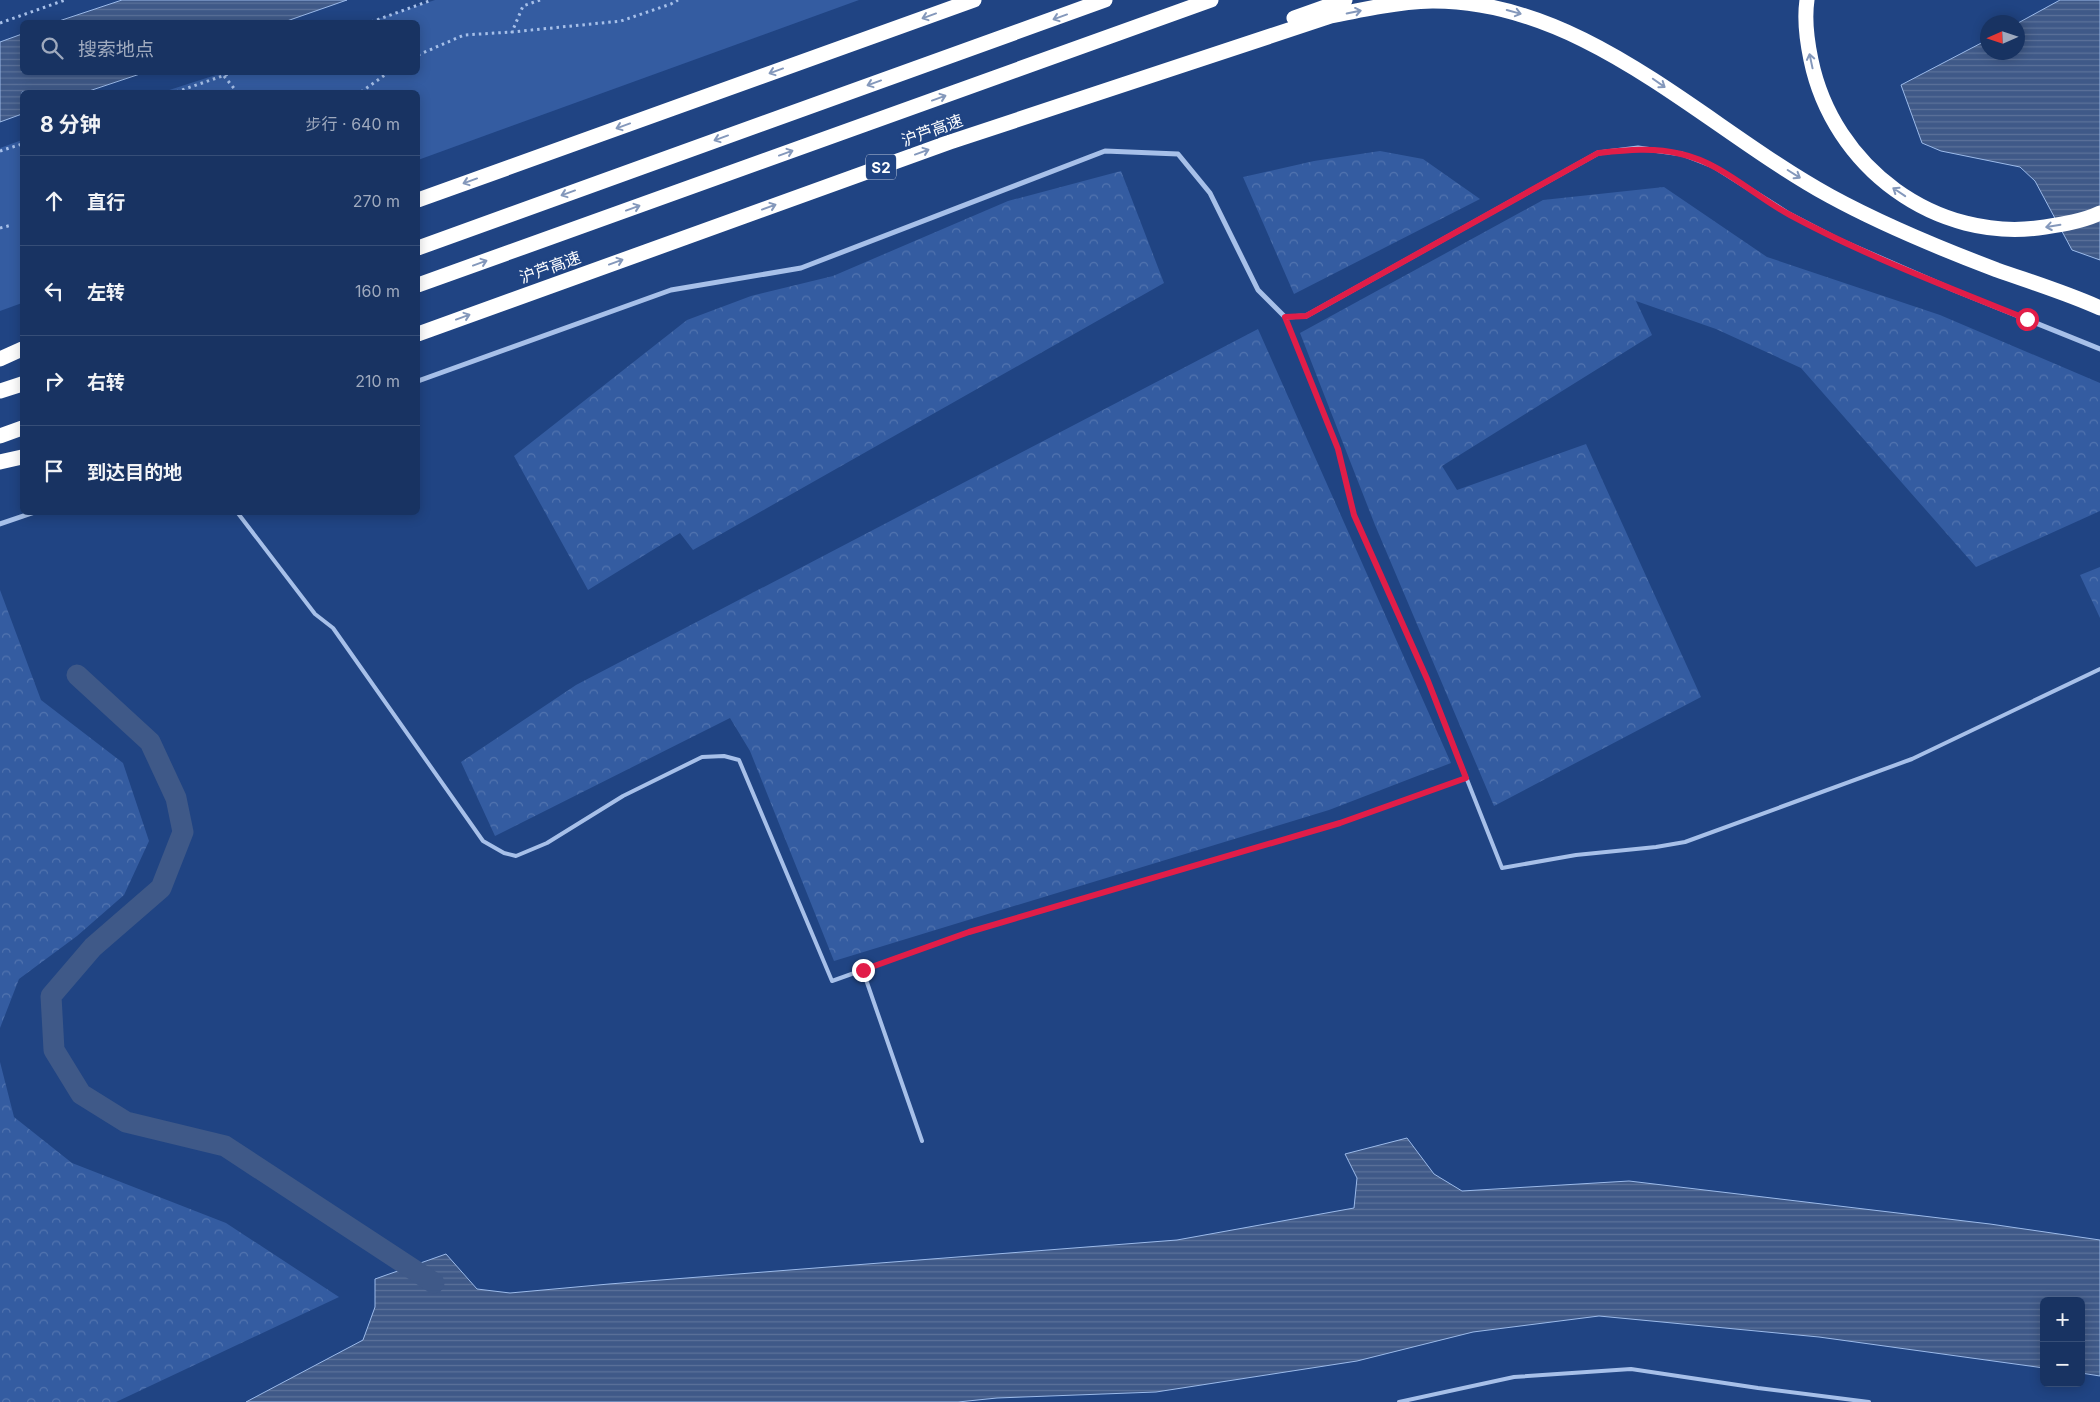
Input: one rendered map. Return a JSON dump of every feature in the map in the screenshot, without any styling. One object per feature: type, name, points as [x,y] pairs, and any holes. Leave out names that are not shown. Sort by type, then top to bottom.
[{"type":"highway","points":[[420,199],[974,0]]},
{"type":"highway","points":[[420,247],[1106,0]]},
{"type":"highway","name":"沪芦高速","points":[[420,284],[1211,0]]},
{"type":"highway","name":"沪芦高速","points":[[420,333],[1345,0]]},
{"type":"highway","points":[[941,145],[1331,16],[1382,6],[1432,0],[1475,3],[1517,12],[1564,28],[1625,59],[1775,162],[1829,195],[1900,231],[2100,308]]},
{"type":"highway","points":[[1807,0],[1808,46],[1816,83],[1831,119],[1852,150],[1874,175],[1900,194],[1930,211],[1946,217],[1963,223],[1996,229],[2031,230],[2065,224],[2100,212]]},
{"type":"highway","points":[[0,359],[20,351]]},
{"type":"highway","points":[[0,391],[20,385]]},
{"type":"highway","points":[[0,436],[20,429]]},
{"type":"highway","points":[[0,462],[20,457]]},
{"type":"street","points":[[420,380],[671,290],[801,268],[1105,151],[1178,154],[1210,193],[1258,290],[1285,317],[1306,316],[1598,153],[1638,148],[1682,154],[1713,166],[1788,214],[1837,239],[1954,290],[2100,349]]},
{"type":"street","points":[[0,524],[26,515]]},
{"type":"lane","points":[[1285,317],[1338,449],[1354,515],[1428,681],[1502,868],[1576,855],[1656,847],[1685,842],[1912,758],[2100,669]]},
{"type":"lane","points":[[239,515],[315,614],[333,628],[483,841],[504,852],[516,856],[547,843],[623,796],[702,758],[724,756],[740,760],[832,981],[969,932],[1340,823],[1466,778]]},
{"type":"lane","points":[[863,970],[922,1140]]},
{"type":"lane","points":[[1399,1402],[1514,1377],[1631,1369],[1869,1402]]},
{"type":"path","points":[[0,22],[65,0]]},
{"type":"path","points":[[377,20],[432,0]]},
{"type":"path","points":[[512,32],[523,6],[540,0]]},
{"type":"path","points":[[420,54],[464,35],[621,21],[678,0]]},
{"type":"path","points":[[363,90],[386,75]]},
{"type":"path","points":[[182,90],[224,76],[235,90]]},
{"type":"path","points":[[0,151],[20,145]]},
{"type":"green space","points":[[435,0],[859,0],[420,159],[420,90],[169,90],[216,75],[420,75],[420,20],[375,20]]},
{"type":"green space","points":[[20,141],[20,304],[0,311],[0,148]]},
{"type":"green space","points":[[1380,151],[1423,159],[1480,199],[1294,294],[1243,177],[1314,161]]},
{"type":"green space","points":[[1121,171],[1164,283],[693,550],[680,533],[588,590],[514,456],[687,320],[751,296],[833,276],[1008,201]]},
{"type":"green space","points":[[1664,187],[1767,257],[1940,315],[2100,383],[2100,511],[1976,567],[1801,368],[1716,329],[1636,301],[1652,335],[1442,466],[1457,490],[1586,444],[1701,697],[1494,806],[1375,525],[1300,333],[1543,200]]},
{"type":"green space","points":[[1258,329],[1451,763],[1329,810],[834,961],[750,751],[730,718],[495,836],[461,762],[576,685]]},
{"type":"green space","points":[[2100,567],[2100,618],[2080,575]]},
{"type":"green space","points":[[0,590],[41,700],[123,763],[149,841],[124,895],[77,936],[19,979],[0,1028]]},
{"type":"green space","points":[[0,1062],[14,1117],[72,1163],[226,1223],[339,1297],[116,1402],[0,1402]]},
{"type":"shaded area","points":[[122,0],[347,0],[290,20],[62,20]]},
{"type":"shaded area","points":[[2060,0],[2100,0],[2100,260],[2072,250],[2035,181],[2020,167],[1941,151],[1922,143],[1901,85],[1980,44],[1980,60],[2025,60],[2025,19]]},
{"type":"shaded area","points":[[20,35],[20,75],[137,75],[92,90],[20,90],[20,115],[0,122],[0,42]]},
{"type":"shaded area","points":[[1407,1138],[1434,1174],[1462,1191],[1629,1181],[1990,1224],[2100,1240],[2100,1376],[2085,1374],[2085,1297],[2040,1297],[2040,1367],[1819,1337],[1599,1316],[1473,1332],[1357,1361],[1156,1392],[997,1398],[958,1402],[246,1402],[363,1340],[375,1307],[375,1279],[446,1254],[477,1289],[510,1293],[1177,1240],[1354,1208],[1357,1178],[1345,1154]]},
{"type":"waterway","points":[[77,675],[150,742],[176,798],[183,832],[161,888],[93,947],[51,996],[54,1050],[81,1094],[126,1122],[225,1146],[434,1283]]},
{"type":"route","points":[[863,970],[969,932],[1340,823],[1466,778],[1428,681],[1354,515],[1338,449],[1285,317],[1306,316],[1598,153],[1638,148],[1682,154],[1713,166],[1788,214],[1837,239],[1954,290],[2027,319]]}]
